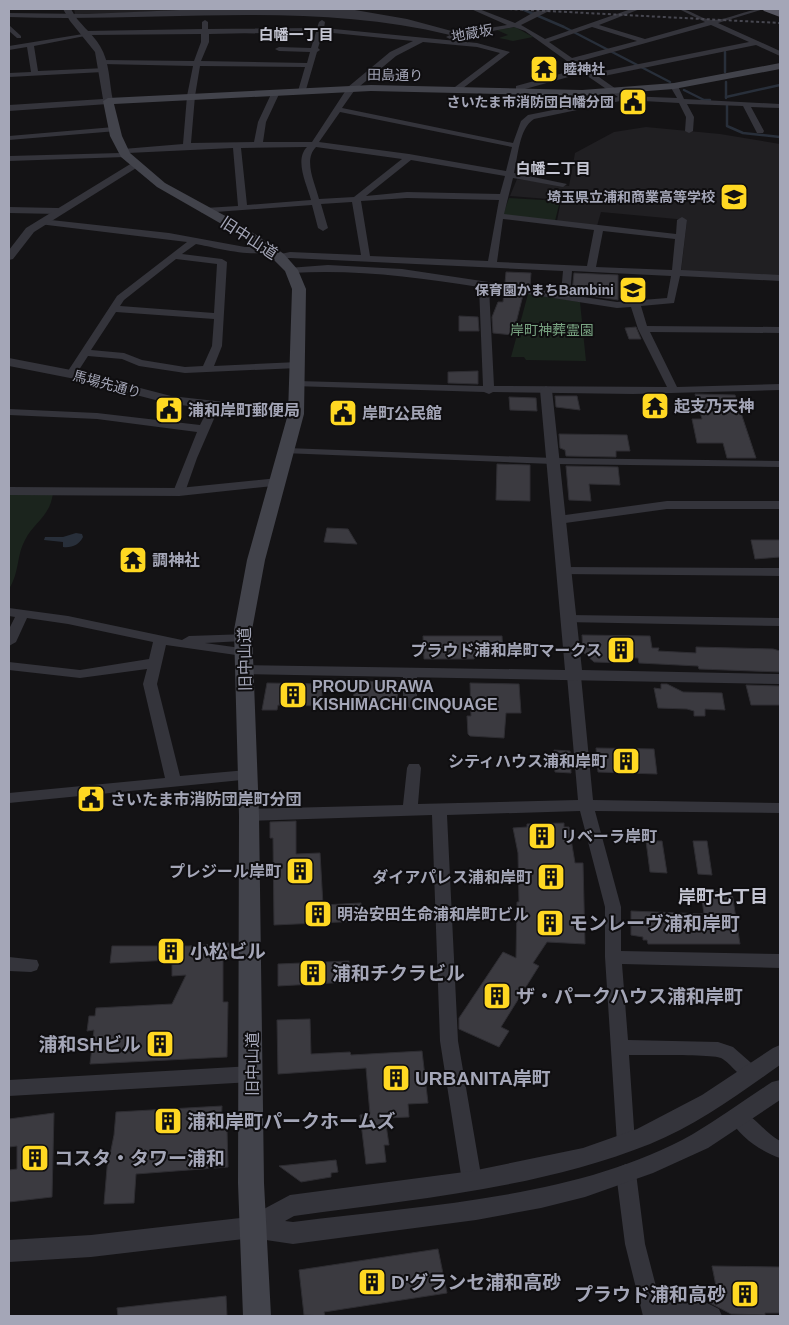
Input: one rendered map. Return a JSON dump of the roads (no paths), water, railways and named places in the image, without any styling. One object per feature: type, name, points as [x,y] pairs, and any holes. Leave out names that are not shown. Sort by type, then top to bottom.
[{"type":"highway","points":[[768,9],[780,14]]},
{"type":"main road","name":"田島通り","points":[[108,101],[351,89],[519,92],[613,91],[674,86],[780,66]]},
{"type":"main road","name":"旧中山道","points":[[108,101],[114,129],[128,157],[161,185],[274,253],[291,270],[299,289],[296,414],[247,598],[244,653],[249,815],[252,1227],[257,1316]]},
{"type":"street","points":[[302,91],[321,30],[322,9]]},
{"type":"street","points":[[9,15],[322,9],[421,24],[458,35]]},
{"type":"street","name":"地蔵坂","points":[[432,40],[514,25],[550,9]]},
{"type":"street","points":[[544,42],[637,9]]},
{"type":"street","points":[[682,9],[780,54]]},
{"type":"street","points":[[571,61],[761,9]]},
{"type":"street","points":[[187,146],[191,96],[198,63],[205,42],[206,10]]},
{"type":"street","points":[[480,10],[514,25],[544,42],[625,98]]},
{"type":"street","points":[[68,13],[97,48],[103,66],[108,101]]},
{"type":"street","points":[[592,25],[645,41]]},
{"type":"street","points":[[9,27],[18,38]]},
{"type":"street","points":[[9,48],[87,34],[321,30],[478,45],[506,52],[455,90]]},
{"type":"street","points":[[323,228],[305,164],[307,151],[314,144],[351,89],[393,54],[423,39]]},
{"type":"street","points":[[592,76],[757,43]]},
{"type":"street","points":[[30,45],[35,73]]},
{"type":"street","points":[[279,49],[316,50]]},
{"type":"street","points":[[9,75],[103,66],[198,63],[311,66]]},
{"type":"street","points":[[519,92],[519,88],[584,70]]},
{"type":"street","points":[[674,86],[690,118],[689,131]]},
{"type":"street","points":[[258,145],[262,122],[276,92]]},
{"type":"street","points":[[492,264],[499,216],[511,176],[517,146],[525,121],[531,117],[625,98],[780,106]]},
{"type":"street","name":"田島通り","points":[[9,108],[108,101]]},
{"type":"street","points":[[746,104],[760,131]]},
{"type":"street","points":[[338,109],[517,146]]},
{"type":"street","points":[[9,138],[114,129]]},
{"type":"street","points":[[9,149],[10,162],[128,157],[187,146],[314,144],[563,184]]},
{"type":"street","points":[[237,145],[243,207]]},
{"type":"street","points":[[9,257],[30,230],[128,157]]},
{"type":"street","points":[[356,199],[409,158]]},
{"type":"street","points":[[206,211],[407,196],[504,197]]},
{"type":"street","points":[[356,199],[366,259]]},
{"type":"street","points":[[9,210],[58,211]]},
{"type":"street","points":[[499,216],[680,237]]},
{"type":"street","points":[[291,270],[328,268],[402,272],[566,298],[617,304],[670,301],[676,274],[682,220]]},
{"type":"street","points":[[42,222],[103,227],[195,240],[235,249],[290,255],[780,278]]},
{"type":"street","points":[[591,269],[599,228]]},
{"type":"street","points":[[71,374],[120,298],[195,240]]},
{"type":"street","points":[[207,369],[216,346],[222,262],[235,249]]},
{"type":"street","points":[[174,256],[222,262]]},
{"type":"street","points":[[566,298],[568,268]]},
{"type":"street","points":[[484,285],[489,391]]},
{"type":"street","points":[[635,304],[643,329],[674,389]]},
{"type":"street","points":[[113,309],[218,316]]},
{"type":"street","points":[[643,329],[780,330]]},
{"type":"street","points":[[83,353],[124,356],[139,363],[165,367],[207,369],[298,365]]},
{"type":"street","name":"馬場先通り","points":[[9,362],[71,374],[171,400],[296,414]]},
{"type":"street","points":[[297,384],[489,391],[636,391],[780,387]]},
{"type":"street","points":[[546,390],[586,805],[613,907],[613,958],[626,1143]]},
{"type":"street","points":[[179,492],[191,458],[216,405]]},
{"type":"street","points":[[9,412],[97,416],[204,429]]},
{"type":"street","points":[[287,451],[553,461],[780,464]]},
{"type":"street","points":[[9,491],[179,492],[278,482]]},
{"type":"street","points":[[558,520],[667,505],[780,505]]},
{"type":"street","points":[[563,571],[780,572]]},
{"type":"street","points":[[9,612],[58,617],[121,632],[181,643],[190,640],[244,653],[410,673],[780,679]]},
{"type":"street","points":[[9,642],[23,613]]},
{"type":"street","points":[[569,619],[780,622]]},
{"type":"street","points":[[161,638],[150,684],[158,710],[174,783]]},
{"type":"street","points":[[9,666],[80,674],[155,663]]},
{"type":"street","points":[[410,673],[410,704]]},
{"type":"street","points":[[410,810],[414,768]]},
{"type":"street","points":[[9,798],[247,775]]},
{"type":"street","points":[[249,815],[586,805],[780,808]]},
{"type":"street","points":[[439,810],[450,1041],[472,1181]]},
{"type":"street","points":[[613,958],[780,961]]},
{"type":"street","points":[[9,964],[30,965]]},
{"type":"street","points":[[618,1047],[718,1049],[728,1052],[752,1074]]},
{"type":"street","points":[[252,1227],[290,1206],[472,1181],[538,1169],[583,1158],[626,1143],[710,1102],[780,1054]]},
{"type":"street","points":[[9,1088],[252,1074]]},
{"type":"street","points":[[9,1251],[91,1246],[252,1227],[293,1234],[476,1210],[541,1198],[626,1173],[700,1141],[739,1118],[780,1089]]},
{"type":"street","points":[[739,1118],[765,1142],[780,1150]]},
{"type":"street","points":[[626,1173],[635,1244],[651,1311],[705,1312],[712,1316]]},
{"type":"waterway","points":[[522,9],[564,27],[670,82]]},
{"type":"waterway","points":[[725,52],[725,72]]},
{"type":"waterway","points":[[726,82],[726,97]]},
{"type":"waterway","points":[[726,97],[780,85]]},
{"type":"waterway","points":[[684,90],[704,100],[710,100]]},
{"type":"waterway","points":[[727,105],[727,126],[743,133],[780,137]]},
{"type":"railway","points":[[509,9],[780,23]]},
{"type":"place","name":"睦神社","points":[[544,69]]},
{"type":"place","name":"さいたま市消防団白幡分団","points":[[633,102]]},
{"type":"place","name":"埼玉県立浦和商業高等学校","points":[[734,197]]},
{"type":"place","name":"保育園かまちBambini","points":[[633,290]]},
{"type":"place","name":"起支乃天神","points":[[655,406]]},
{"type":"place","name":"浦和岸町郵便局","points":[[169,410]]},
{"type":"place","name":"岸町公民館","points":[[343,413]]},
{"type":"place","name":"調神社","points":[[133,560]]},
{"type":"place","name":"プラウド浦和岸町マークス","points":[[621,650]]},
{"type":"place","name":"PROUD URAWA KISHIMACHI CINQUAGE","points":[[293,695]]},
{"type":"place","name":"シティハウス浦和岸町","points":[[626,761]]},
{"type":"place","name":"さいたま市消防団岸町分団","points":[[91,799]]},
{"type":"place","name":"リベーラ岸町","points":[[542,836]]},
{"type":"place","name":"プレジール岸町","points":[[300,871]]},
{"type":"place","name":"ダイアパレス浦和岸町","points":[[551,877]]},
{"type":"place","name":"明治安田生命浦和岸町ビル","points":[[318,914]]},
{"type":"place","name":"モンレーヴ浦和岸町","points":[[550,923]]},
{"type":"place","name":"小松ビル","points":[[171,951]]},
{"type":"place","name":"浦和チクラビル","points":[[313,973]]},
{"type":"place","name":"ザ・パークハウス浦和岸町","points":[[497,996]]},
{"type":"place","name":"浦和SHビル","points":[[160,1044]]},
{"type":"place","name":"URBANITA岸町","points":[[396,1078]]},
{"type":"place","name":"浦和岸町パークホームズ","points":[[168,1121]]},
{"type":"place","name":"コスタ・タワー浦和","points":[[35,1158]]},
{"type":"place","name":"D'グランセ浦和高砂","points":[[372,1282]]},
{"type":"place","name":"プラウド浦和高砂","points":[[745,1294]]},
{"type":"district","name":"白幡一丁目","points":[[296,34]]},
{"type":"district","name":"白幡二丁目","points":[[553,168]]},
{"type":"district","name":"岸町七丁目","points":[[723,897]]},
{"type":"park label","name":"岸町神葬霊園","points":[[552,330]]}]
